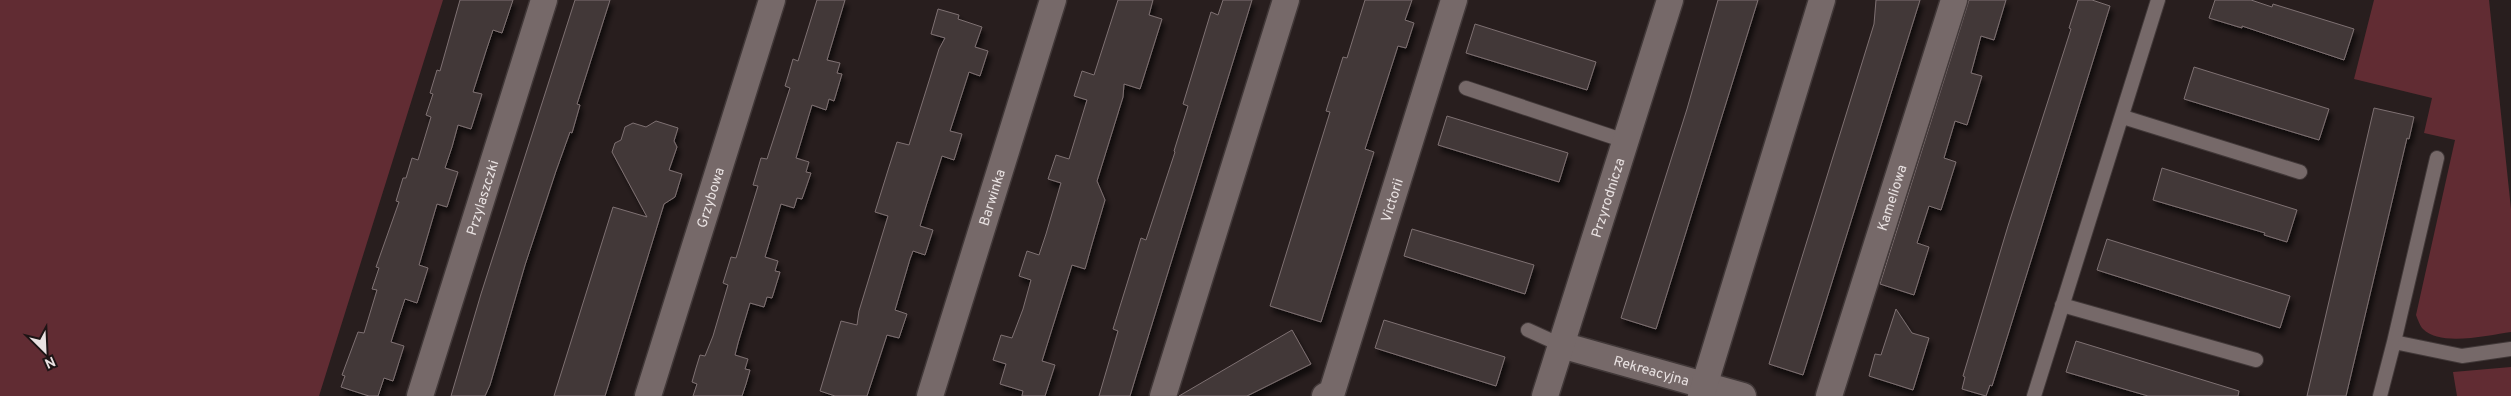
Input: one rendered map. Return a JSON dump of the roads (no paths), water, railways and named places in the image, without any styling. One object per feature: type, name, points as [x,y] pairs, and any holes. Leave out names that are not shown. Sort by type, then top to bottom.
[{"type":"street","name":"Przylaszczki","points":[[420,396],[544,0]]},
{"type":"street","name":"Grzybowa","points":[[648,396],[772,0]]},
{"type":"street","name":"Barwinka","points":[[930,396],[1053,0]]},
{"type":"street","points":[[1163,396],[1286,0]]},
{"type":"street","name":"Victorii","points":[[1324,396],[1332,392],[1454,0]]},
{"type":"street","name":"Przyrodnicza","points":[[1545,396],[1670,0]]},
{"type":"street","points":[[1703,390],[1822,0]]},
{"type":"street","name":"Kameliowa","points":[[1830,396],[1954,0]]},
{"type":"street","name":"Rekreacyjna","points":[[1561,345],[1703,390],[1743,396]]},
{"type":"lane","points":[[2034,396],[2123,117],[2158,0]]},
{"type":"lane","points":[[1466,88],[1625,141]]},
{"type":"lane","points":[[2123,117],[2300,172]]},
{"type":"lane","points":[[2380,396],[2437,158]]},
{"type":"lane","points":[[2062,305],[2256,360]]},
{"type":"lane","points":[[1528,330],[1561,345]]},
{"type":"lane","points":[[2394,342],[2462,356],[2511,349]]}]
